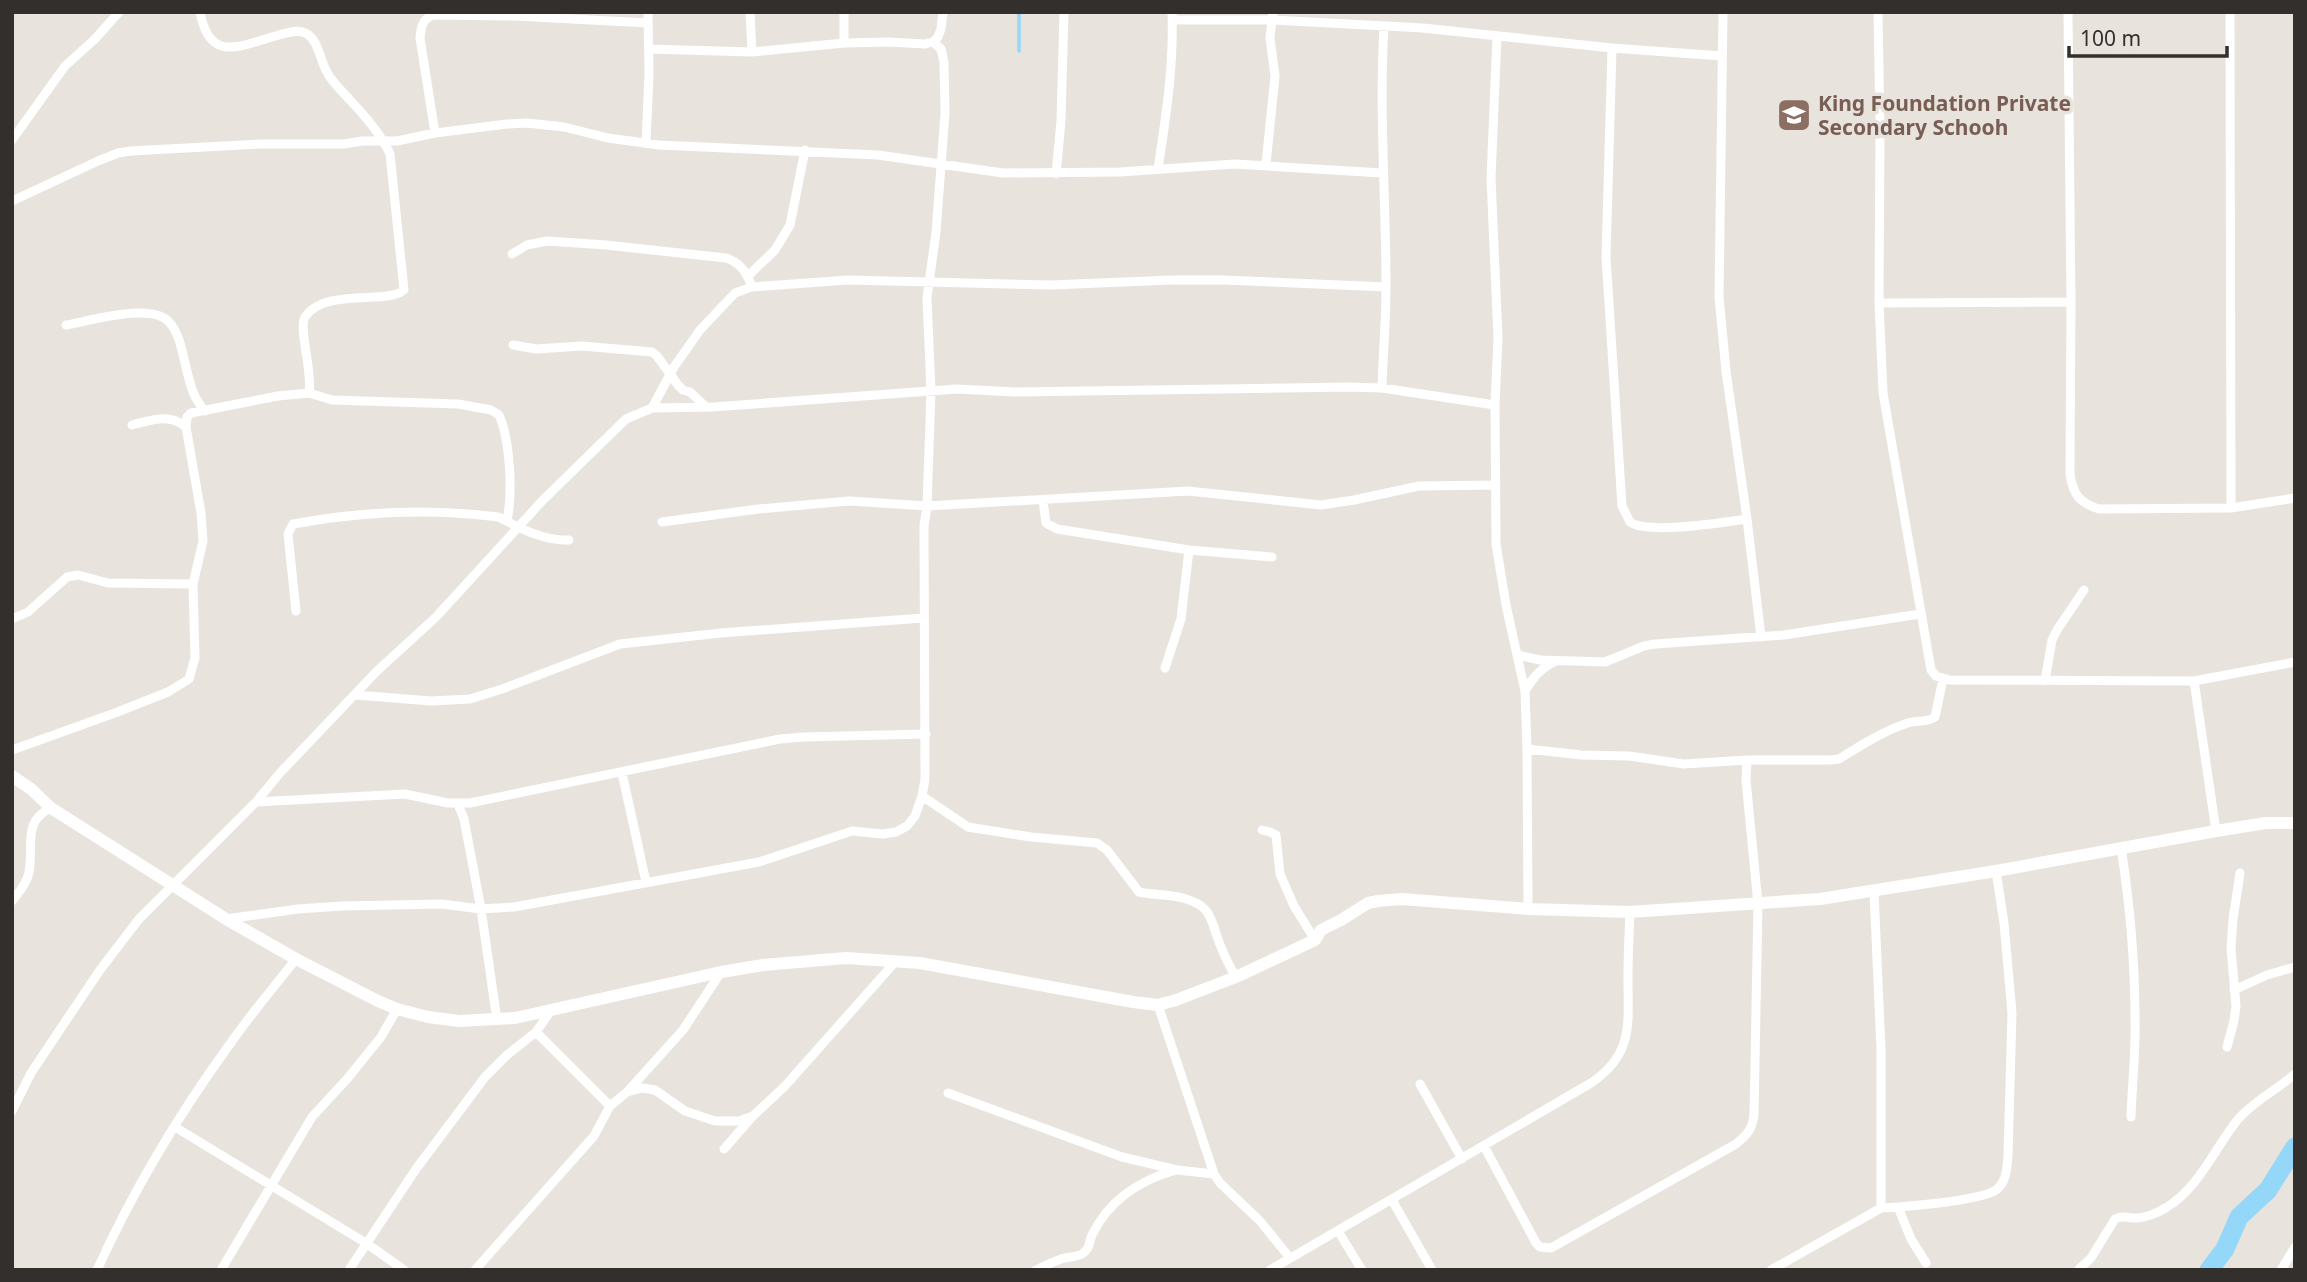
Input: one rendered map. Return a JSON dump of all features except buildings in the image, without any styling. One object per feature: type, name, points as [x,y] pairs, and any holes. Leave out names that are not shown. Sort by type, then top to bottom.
[{"type":"street","points":[[12,140],[65,66],[119,12]]},
{"type":"street","points":[[200,12],[206,35],[220,46],[240,46],[290,32],[298,31],[308,35],[313,40],[328,74],[384,141],[390,155],[404,290],[398,295],[339,299],[319,305],[306,316],[302,329],[309,361],[309,393]]},
{"type":"street","points":[[423,12],[421,50],[435,133]]},
{"type":"street","points":[[646,144],[648,12]]},
{"type":"street","points":[[750,12],[752,51]]},
{"type":"street","points":[[844,12],[845,43]]},
{"type":"street","points":[[649,49],[752,51],[845,43],[925,44],[933,42],[941,29],[943,12]]},
{"type":"street","points":[[1056,174],[1061,121],[1064,12]]},
{"type":"street","points":[[1723,12],[1719,297],[1726,371],[1761,637]]},
{"type":"street","points":[[1878,12],[1881,363],[1887,425],[1931,670],[1943,679],[2194,681],[2295,663]]},
{"type":"street","points":[[2068,12],[2072,487],[2078,498],[2099,509],[2231,508],[2295,498]]},
{"type":"street","points":[[2230,12],[2231,508]]},
{"type":"street","points":[[423,23],[433,15],[649,23]]},
{"type":"street","points":[[1158,169],[1171,88],[1173,16],[1273,16],[1722,56]]},
{"type":"street","points":[[1266,164],[1275,76],[1270,38],[1273,16]]},
{"type":"street","points":[[1382,388],[1386,287],[1382,173],[1384,26]]},
{"type":"street","points":[[1497,36],[1492,216],[1497,300],[1498,562],[1525,691],[1528,909]]},
{"type":"street","points":[[226,919],[342,906],[442,904],[481,909],[514,907],[759,862],[852,831],[883,834],[896,832],[907,826],[915,816],[925,779],[924,526],[932,391],[928,338],[929,282],[936,232],[945,113],[944,62],[941,49],[933,42]]},
{"type":"street","points":[[1612,48],[1606,257],[1622,506],[1630,522],[1642,527],[1692,526],[1747,519]]},
{"type":"street","points":[[12,201],[98,161],[131,151],[259,144],[397,141],[435,133],[527,123],[564,127],[646,144],[804,150],[904,158],[1003,173],[1056,174],[1236,164],[1382,173]]},
{"type":"street","points":[[748,276],[775,250],[790,225],[804,150]]},
{"type":"street","points":[[512,254],[527,244],[547,241],[606,244],[726,258],[741,266],[752,287]]},
{"type":"street","points":[[652,408],[679,359],[712,316],[736,293],[752,287],[848,280],[1051,285],[1211,280],[1386,287]]},
{"type":"street","points":[[1879,303],[2071,302]]},
{"type":"street","points":[[66,325],[144,312],[160,314],[170,323],[177,336],[192,391],[205,411]]},
{"type":"street","points":[[513,345],[547,349],[582,346],[648,351],[657,356],[681,388],[690,392],[706,407]]},
{"type":"street","points":[[12,1111],[31,1073],[100,970],[139,919],[256,802],[377,671],[436,617],[543,500],[626,419],[652,408],[706,407],[974,389],[1015,392],[1382,388],[1496,405]]},
{"type":"street","points":[[12,750],[168,692],[189,679],[195,658],[194,584],[203,541],[201,513],[186,427],[187,417],[191,413],[278,396],[309,393],[332,400],[478,406],[499,415],[502,426],[511,489],[507,520]]},
{"type":"street","points":[[132,425],[171,418],[186,427]]},
{"type":"street","points":[[662,522],[814,503],[865,501],[927,506],[1188,491],[1321,505],[1419,486],[1496,485]]},
{"type":"street","points":[[1043,501],[1046,523],[1057,529],[1189,550],[1272,557]]},
{"type":"street","points":[[296,611],[288,534],[293,524],[335,516],[429,511],[488,516],[507,520],[519,527],[559,540],[569,540]]},
{"type":"street","points":[[1165,668],[1181,619],[1189,550]]},
{"type":"street","points":[[12,619],[28,612],[72,574],[108,583],[194,584]]},
{"type":"street","points":[[2045,681],[2052,640],[2084,590]]},
{"type":"street","points":[[1518,655],[1540,660],[1605,662],[1655,644],[1761,637],[1920,614]]},
{"type":"street","points":[[356,695],[432,701],[470,699],[620,645],[720,633],[923,618]]},
{"type":"street","points":[[1525,691],[1534,676],[1544,667],[1561,659]]},
{"type":"street","points":[[1527,749],[1582,755],[1629,756],[1684,764],[1839,759],[1902,725],[1935,717],[1943,679]]},
{"type":"street","points":[[2194,681],[2216,831]]},
{"type":"street","points":[[256,802],[405,794],[458,804],[481,802],[780,739],[926,734]]},
{"type":"street","points":[[1484,1146],[1536,1244],[1550,1248],[1747,1135],[1753,1125],[1754,1115],[1758,904],[1746,780],[1747,760]]},
{"type":"street","points":[[622,773],[646,881]]},
{"type":"street","points":[[12,776],[51,808],[226,919],[296,959],[397,1009],[443,1020],[497,1020],[550,1012],[721,972],[846,958],[920,963],[1158,1005],[1236,977],[1315,940],[1321,930],[1355,909],[1378,901],[1402,899],[1528,909],[1630,912],[1758,904],[1874,892],[2216,831],[2266,823],[2295,823]]},
{"type":"street","points":[[922,796],[968,827],[1031,837],[1097,842],[1107,850],[1139,892],[1181,897],[1200,904],[1207,910],[1227,962],[1236,977]]},
{"type":"street","points":[[458,804],[464,820],[481,909],[497,1020]]},
{"type":"street","points":[[12,901],[29,874],[34,820],[41,812],[51,808]]},
{"type":"street","points":[[1262,830],[1276,835],[1280,874],[1294,906],[1315,940]]},
{"type":"street","points":[[2121,848],[2129,904],[2136,1023],[2131,1117]]},
{"type":"street","points":[[1771,1270],[1881,1208],[1989,1193],[1997,1189],[2007,1171],[2012,1013],[2004,923],[1996,871]]},
{"type":"street","points":[[2227,1047],[2234,1021],[2231,947],[2240,873]]},
{"type":"street","points":[[1874,892],[1881,1049],[1881,1208]]},
{"type":"street","points":[[1270,1270],[1591,1083],[1612,1068],[1623,1049],[1628,1024],[1630,912]]},
{"type":"street","points":[[97,1270],[137,1191],[175,1127],[231,1041],[296,959]]},
{"type":"street","points":[[724,1149],[792,1078],[896,961]]},
{"type":"street","points":[[2234,990],[2267,975],[2295,967]]},
{"type":"street","points":[[475,1270],[594,1136],[610,1106],[627,1092],[683,1030],[721,972]]},
{"type":"street","points":[[1158,1005],[1214,1174],[1290,1258]]},
{"type":"street","points":[[221,1270],[312,1117],[381,1037],[397,1009]]},
{"type":"street","points":[[349,1270],[416,1169],[485,1077],[536,1032],[550,1012]]},
{"type":"street","points":[[536,1032],[610,1106]]},
{"type":"street","points":[[2078,1270],[2091,1258],[2115,1219],[2122,1216],[2138,1218],[2165,1209],[2180,1197],[2240,1117],[2261,1097],[2295,1074]]},
{"type":"street","points":[[1420,1084],[1462,1159]]},
{"type":"street","points":[[627,1092],[642,1088],[655,1090],[685,1111],[715,1121],[739,1121],[753,1116]]},
{"type":"street","points":[[948,1093],[1122,1157],[1177,1170],[1214,1174]]},
{"type":"street","points":[[175,1127],[366,1243],[404,1270]]},
{"type":"street","points":[[1036,1270],[1082,1254],[1089,1248],[1092,1236],[1112,1205],[1134,1186],[1177,1170]]},
{"type":"street","points":[[1392,1200],[1433,1270]]},
{"type":"street","points":[[1898,1207],[1911,1239],[1926,1264]]},
{"type":"street","points":[[1338,1231],[1362,1270]]},
{"type":"street","points":[[2281,1270],[2295,1247]]},
{"type":"waterway","points":[[1019,12],[1019,51]]},
{"type":"waterway","points":[[2209,1270],[2225,1249],[2239,1217],[2268,1190],[2295,1147]]},
{"type":"place","name":"King Foundation Private Secondary Schooh","points":[[1794,115]]}]
